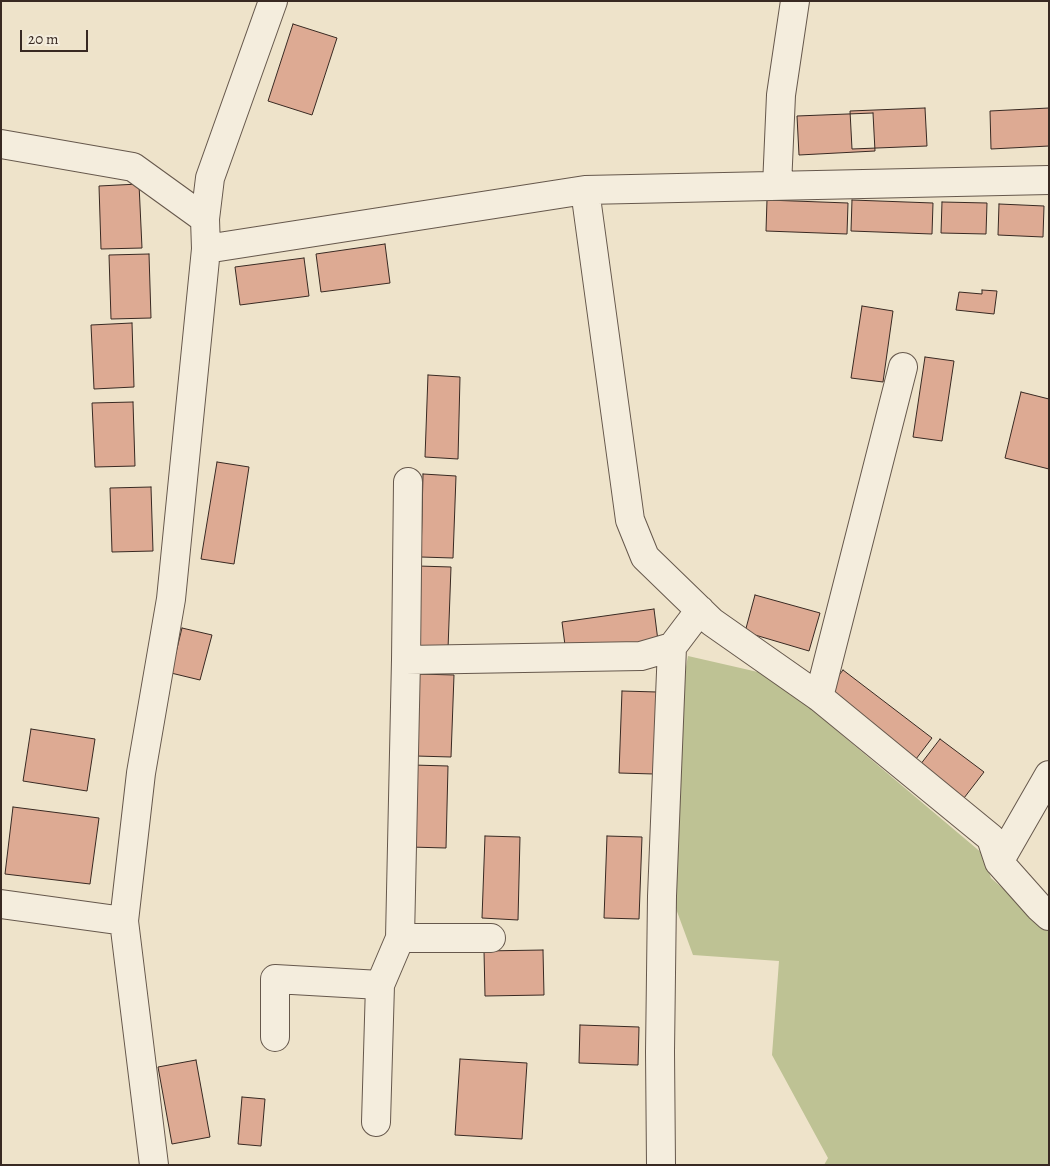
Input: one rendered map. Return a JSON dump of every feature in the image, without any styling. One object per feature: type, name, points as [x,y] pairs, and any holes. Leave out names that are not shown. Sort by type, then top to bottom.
[{"type":"street","points":[[154,1165],[124,921],[141,773],[171,599],[206,250],[205,219],[210,178],[273,1]]},
{"type":"street","points":[[777,186],[781,96],[795,1]]},
{"type":"street","points":[[1,144],[133,167],[205,219]]},
{"type":"street","points":[[206,250],[585,190],[1049,180]]},
{"type":"street","points":[[585,190],[630,520],[645,557],[712,622],[819,697],[991,838],[999,862],[1049,916]]},
{"type":"street","points":[[819,697],[903,367]]},
{"type":"street","points":[[376,1122],[380,985],[400,938],[408,482]]},
{"type":"street","points":[[661,1165],[662,896],[672,647],[700,610]]},
{"type":"street","points":[[406,660],[641,656],[672,647]]},
{"type":"street","points":[[999,862],[1049,775]]},
{"type":"street","points":[[1,904],[124,921]]},
{"type":"street","points":[[400,938],[491,938]]},
{"type":"street","points":[[275,1037],[275,979],[380,985]]},
{"type":"green space","points":[[688,656],[771,675],[983,854],[991,878],[1049,929],[1049,1165],[824,1165],[828,1158],[772,1055],[779,961],[693,955],[675,906],[673,738]]},
{"type":"building","points":[[293,24],[337,38],[312,115],[268,101]]},
{"type":"building","points":[[925,108],[927,146],[852,149],[850,111]]},
{"type":"building","points":[[1049,108],[1049,146],[991,149],[990,111]]},
{"type":"building","points":[[873,113],[875,151],[799,155],[797,116]]},
{"type":"building","points":[[139,184],[142,248],[101,249],[99,186]]},
{"type":"building","points":[[767,200],[848,203],[847,234],[766,231]]},
{"type":"building","points":[[852,200],[933,203],[932,234],[851,231]]},
{"type":"building","points":[[942,202],[987,203],[986,234],[941,233]]},
{"type":"building","points":[[999,204],[1044,206],[1043,237],[998,235]]},
{"type":"building","points":[[385,244],[390,283],[321,292],[316,254]]},
{"type":"building","points":[[149,254],[151,318],[111,319],[109,255]]},
{"type":"building","points":[[304,258],[309,296],[240,305],[235,267]]},
{"type":"building","points":[[982,290],[997,291],[994,314],[956,310],[959,292],[982,294]]},
{"type":"building","points":[[862,306],[893,311],[883,382],[851,378]]},
{"type":"building","points":[[132,323],[134,387],[94,389],[91,325]]},
{"type":"building","points":[[925,357],[954,361],[942,441],[913,437]]},
{"type":"building","points":[[428,375],[460,377],[458,459],[425,457]]},
{"type":"building","points":[[1021,392],[1049,399],[1049,469],[1005,458]]},
{"type":"building","points":[[133,402],[135,466],[95,467],[92,403]]},
{"type":"building","points":[[217,462],[249,467],[234,564],[201,559]]},
{"type":"building","points":[[423,474],[456,476],[453,558],[421,557]]},
{"type":"building","points":[[151,487],[153,551],[112,552],[110,488]]},
{"type":"building","points":[[418,566],[451,567],[448,649],[415,648]]},
{"type":"building","points":[[755,595],[820,613],[809,651],[745,632]]},
{"type":"building","points":[[654,609],[658,641],[566,653],[562,622]]},
{"type":"building","points":[[182,628],[212,635],[200,680],[171,673]]},
{"type":"building","points":[[843,670],[932,738],[916,759],[827,691]]},
{"type":"building","points":[[419,674],[454,675],[451,757],[416,756]]},
{"type":"building","points":[[622,691],[657,692],[654,774],[619,773]]},
{"type":"building","points":[[31,729],[95,739],[87,791],[23,781]]},
{"type":"building","points":[[940,739],[984,772],[964,798],[920,765]]},
{"type":"building","points":[[413,765],[448,766],[446,848],[410,847]]},
{"type":"building","points":[[13,807],[99,818],[90,884],[5,874]]},
{"type":"building","points":[[485,836],[520,837],[518,920],[482,918]]},
{"type":"building","points":[[607,836],[642,837],[639,919],[604,918]]},
{"type":"building","points":[[543,950],[544,995],[485,996],[484,951]]},
{"type":"building","points":[[580,1025],[639,1027],[638,1065],[579,1063]]},
{"type":"building","points":[[460,1059],[527,1063],[522,1139],[455,1135]]},
{"type":"building","points":[[196,1060],[210,1137],[172,1144],[158,1067]]},
{"type":"building","points":[[242,1097],[265,1099],[261,1146],[238,1144]]}]
